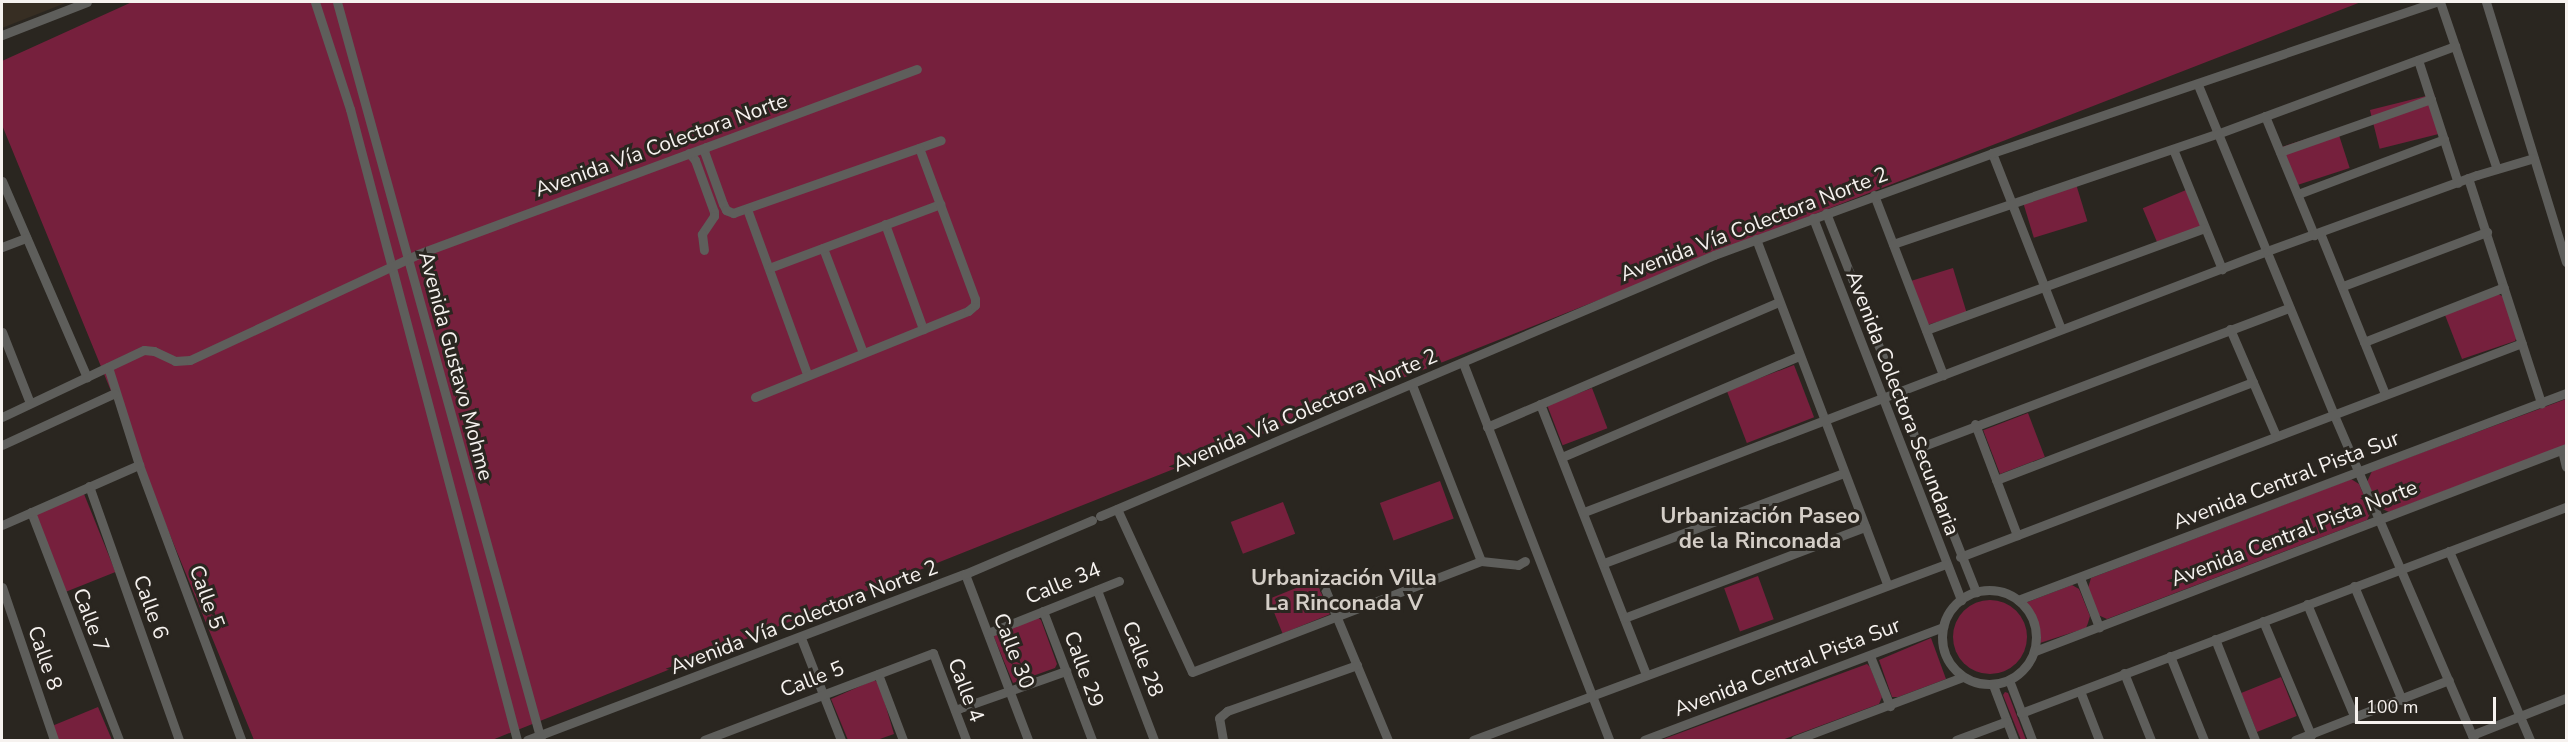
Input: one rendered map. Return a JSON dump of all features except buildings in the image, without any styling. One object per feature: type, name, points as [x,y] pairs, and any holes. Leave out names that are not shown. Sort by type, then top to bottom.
[{"type":"street","points":[[2,35],[87,2]]},
{"type":"street","name":"Avenida Gustavo Mohme","points":[[315,2],[350,109],[517,741]]},
{"type":"street","name":"Avenida Gustavo Mohme","points":[[337,2],[541,738]]},
{"type":"street","name":"Avenida Vía Colectora Norte 2","points":[[526,741],[541,738],[965,574],[1756,239],[1992,153],[2198,85],[2435,2]]},
{"type":"street","points":[[2440,2],[2497,169]]},
{"type":"street","points":[[2486,2],[2566,262]]},
{"type":"street","points":[[1893,244],[2217,134],[2455,46]]},
{"type":"street","points":[[2418,60],[2458,183]]},
{"type":"street","name":"Avenida Vía Colectora Norte","points":[[391,266],[917,69]]},
{"type":"street","points":[[2198,85],[2358,472],[2402,569],[2473,738],[2519,715],[2566,698]]},
{"type":"street","points":[[2280,152],[2431,99]]},
{"type":"street","points":[[2265,116],[2298,194],[2343,286],[2385,394]]},
{"type":"street","points":[[2298,194],[2444,139]]},
{"type":"street","points":[[706,147],[704,151],[726,210],[733,213],[941,140]]},
{"type":"street","points":[[754,397],[968,311],[976,302],[920,148]]},
{"type":"street","points":[[2173,149],[2222,268]]},
{"type":"street","points":[[689,153],[695,160],[714,212],[714,216],[702,234],[704,250]]},
{"type":"street","points":[[1992,153],[2061,329]]},
{"type":"street","points":[[1584,512],[1883,400],[2061,329],[2267,251],[2468,178],[2534,158]]},
{"type":"street","points":[[2468,178],[2541,403]]},
{"type":"street","points":[[2,181],[87,377]]},
{"type":"street","points":[[1875,195],[1943,375]]},
{"type":"street","points":[[769,268],[940,204]]},
{"type":"street","points":[[747,209],[807,374]]},
{"type":"street","name":"Avenida Colectora Secundaria","points":[[1826,213],[1960,557],[1976,592]]},
{"type":"street","name":"Avenida Colectora Secundaria","points":[[1813,218],[1961,600]]},
{"type":"street","points":[[885,224],[923,328]]},
{"type":"street","points":[[1926,330],[2204,228]]},
{"type":"street","points":[[2343,286],[2487,232]]},
{"type":"street","points":[[2,247],[26,237]]},
{"type":"street","points":[[1756,239],[1887,584]]},
{"type":"street","points":[[823,248],[863,352]]},
{"type":"street","points":[[2,417],[144,350],[154,351],[175,361],[190,360],[391,266]]},
{"type":"street","points":[[2364,342],[2504,287]]},
{"type":"street","points":[[1487,427],[1778,302]]},
{"type":"street","points":[[1918,448],[1975,424],[2289,308]]},
{"type":"street","points":[[2230,329],[2276,436]]},
{"type":"street","points":[[2,332],[30,403]]},
{"type":"street","points":[[1960,557],[2522,343]]},
{"type":"street","points":[[1562,457],[1799,356]]},
{"type":"street","points":[[1463,363],[1609,741]]},
{"type":"street","name":"Calle 5","points":[[108,367],[139,465],[241,741]]},
{"type":"street","points":[[1996,480],[2253,382]]},
{"type":"street","points":[[1412,384],[1481,561]]},
{"type":"street","points":[[2,444],[115,393]]},
{"type":"street","name":"Avenida Central Pista Sur","points":[[2018,600],[2566,393]]},
{"type":"street","points":[[1540,404],[1646,674]]},
{"type":"street","points":[[1975,424],[2017,535]]},
{"type":"street","points":[[2564,449],[2566,467]]},
{"type":"street","name":"Avenida Central Pista Norte","points":[[2035,651],[2564,449]]},
{"type":"street","points":[[2,525],[139,465]]},
{"type":"street","points":[[1604,563],[1844,472]]},
{"type":"street","name":"Calle 6","points":[[89,486],[179,741]]},
{"type":"street","points":[[2021,713],[2566,507]]},
{"type":"street","points":[[1117,509],[1192,672],[1481,561],[1518,565],[1526,561]]},
{"type":"street","name":"Calle 7","points":[[31,512],[119,741]]},
{"type":"street","points":[[1624,618],[1865,527]]},
{"type":"street","points":[[2449,551],[2530,741]]},
{"type":"street","points":[[1473,741],[1646,674],[1946,564]]},
{"type":"street","name":"Calle 30","points":[[965,574],[1028,741]]},
{"type":"street","points":[[1320,577],[1388,741]]},
{"type":"street","points":[[2080,578],[2099,627]]},
{"type":"street","name":"Calle 34","points":[[988,633],[1119,581]]},
{"type":"street","points":[[2354,586],[2402,700]]},
{"type":"street","name":"Calle 8","points":[[2,587],[54,741]]},
{"type":"street","name":"Calle 28","points":[[1097,590],[1154,741]]},
{"type":"street","points":[[1998,591],[2018,600],[2033,618],[2036,628],[2035,651],[2023,671],[2009,680],[1993,685],[1977,683],[1963,677],[1952,667],[1945,655],[1942,641],[1947,616],[1961,600],[1976,592],[1998,591]]},
{"type":"street","points":[[2307,604],[2355,718]]},
{"type":"street","name":"Calle 29","points":[[1043,611],[1092,741]]},
{"type":"street","points":[[2263,621],[2311,735]]},
{"type":"street","name":"Avenida Central Pista Sur","points":[[1644,741],[1943,627]]},
{"type":"street","points":[[801,638],[841,741]]},
{"type":"street","points":[[2215,639],[2255,741]]},
{"type":"street","name":"Calle 5","points":[[704,741],[933,653]]},
{"type":"street","name":"Calle 4","points":[[933,653],[966,741]]},
{"type":"street","points":[[1870,656],[1890,706]]},
{"type":"street","points":[[2170,656],[2204,741]]},
{"type":"street","points":[[1223,741],[1219,718],[1227,711],[1357,665]]},
{"type":"street","points":[[955,710],[1066,671]]},
{"type":"street","points":[[2124,673],[2151,741]]},
{"type":"street","points":[[878,674],[903,741]]},
{"type":"street","points":[[1795,741],[1963,677]]},
{"type":"street","points":[[2009,680],[2032,741]]},
{"type":"street","points":[[2295,741],[2449,680]]},
{"type":"street","points":[[1993,685],[2014,741]]},
{"type":"street","points":[[2079,691],[2099,741]]},
{"type":"street","points":[[1956,741],[2007,721]]},
{"type":"shaded area","points":[[2,2],[68,2],[2,28]]},
{"type":"shaded area","points":[[132,2],[2361,2],[1820,212],[492,740],[254,740],[2,125],[2,61]]},
{"type":"shaded area","points":[[2434,94],[2444,133],[2380,149],[2370,110]]},
{"type":"shaded area","points":[[2337,129],[2350,168],[2294,186],[2281,147]]},
{"type":"shaded area","points":[[2076,184],[2087,221],[2034,238],[2022,200]]},
{"type":"shaded area","points":[[2186,190],[2201,226],[2158,244],[2143,208]]},
{"type":"shaded area","points":[[1953,268],[1967,313],[1924,326],[1910,281]]},
{"type":"shaded area","points":[[2498,294],[2504,297],[2517,337],[2515,341],[2462,359],[2445,315]]},
{"type":"shaded area","points":[[1794,365],[1814,417],[1747,443],[1727,391]]},
{"type":"shaded area","points":[[1592,388],[1607,428],[1563,445],[1547,405]]},
{"type":"shaded area","points":[[2566,399],[2566,445],[2389,512],[2380,508],[2367,482],[2372,471]]},
{"type":"shaded area","points":[[2028,413],[2045,457],[2000,474],[1983,430]]},
{"type":"shaded area","points":[[2351,479],[2359,484],[2371,512],[2367,520],[2107,619],[2098,615],[2088,588],[2091,578]]},
{"type":"shaded area","points":[[1440,481],[1454,519],[1394,540],[1380,503]]},
{"type":"shaded area","points":[[84,494],[115,572],[65,592],[34,514]]},
{"type":"shaded area","points":[[1283,502],[1295,534],[1243,554],[1231,522]]},
{"type":"shaded area","points":[[1758,576],[1774,619],[1740,632],[1724,588]]},
{"type":"shaded area","points":[[1316,580],[1330,614],[1283,633],[1269,599]]},
{"type":"shaded area","points":[[2072,585],[2079,589],[2090,616],[2086,628],[2040,643],[2037,620],[2025,603]]},
{"type":"shaded area","points":[[1983,600],[1997,600],[2011,606],[2021,616],[2027,630],[2027,644],[2021,658],[2011,668],[1997,674],[1983,674],[1969,668],[1959,658],[1953,644],[1953,630],[1959,616],[1969,606]]},
{"type":"shaded area","points":[[1037,617],[1041,620],[1057,664],[1055,668],[1013,683],[994,637],[995,634]]},
{"type":"shaded area","points":[[1931,638],[1946,679],[1898,697],[1892,697],[1879,660]]},
{"type":"shaded area","points":[[1867,664],[1882,697],[1879,704],[1782,740],[1661,740]]},
{"type":"shaded area","points":[[2281,677],[2297,716],[2257,732],[2241,693]]},
{"type":"shaded area","points":[[874,680],[879,683],[894,734],[877,740],[848,740],[831,699]]},
{"type":"shaded area","points":[[2005,692],[2008,693],[2026,740],[2021,740],[2003,695]]},
{"type":"shaded area","points":[[98,707],[112,740],[58,740],[52,726]]},
{"type":"district","name":"Urbanización Paseo de la Rinconada","points":[[1760,528]]},
{"type":"district","name":"Urbanización Villa La Rinconada V","points":[[1344,590]]}]
